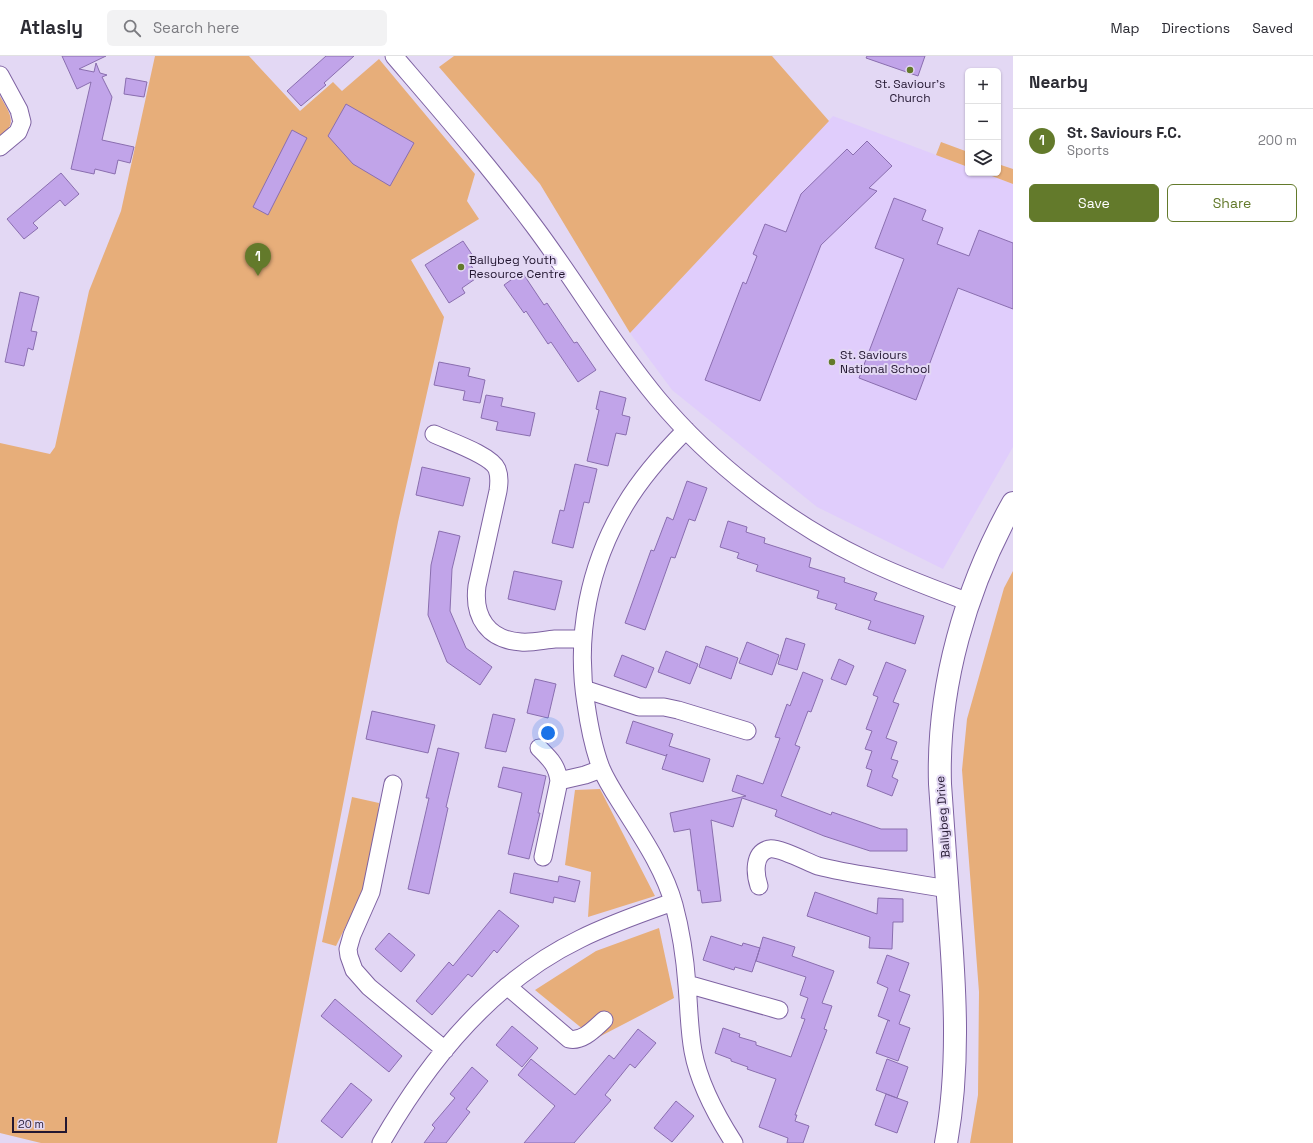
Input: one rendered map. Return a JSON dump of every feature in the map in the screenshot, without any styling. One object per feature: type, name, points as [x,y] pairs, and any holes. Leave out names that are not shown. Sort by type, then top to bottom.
[{"type":"street","points":[[394,56],[466,140],[511,196],[550,248],[634,370],[686,430],[745,483],[785,513],[819,535],[863,559],[920,584],[969,602]]},
{"type":"street","points":[[0,75],[18,110],[22,122],[18,132],[0,147]]},
{"type":"street","points":[[686,430],[660,458],[634,491],[606,541],[599,558],[590,590],[582,639],[584,689],[589,728],[601,769],[655,860],[664,877],[673,902],[681,936],[687,984],[691,1039],[696,1063],[710,1100],[734,1143]]},
{"type":"street","points":[[434,434],[481,455],[492,463],[498,470],[498,491],[476,596],[479,614],[486,627],[500,637],[523,642],[582,639]]},
{"type":"street","name":"Ballybeg Drive","points":[[946,1143],[951,1117],[956,1051],[954,975],[940,784],[940,739],[948,682],[969,602],[986,556],[1013,503]]},
{"type":"street","points":[[584,689],[638,707],[664,707],[678,710],[747,731]]},
{"type":"street","points":[[539,748],[558,771],[559,781],[543,857]]},
{"type":"street","points":[[559,781],[585,775],[601,769]]},
{"type":"street","points":[[393,784],[371,892],[352,935],[348,949],[349,956],[354,970],[369,987],[445,1050]]},
{"type":"street","points":[[758,886],[756,878],[757,863],[763,852],[776,849],[818,866],[841,872],[948,889]]},
{"type":"street","points":[[381,1143],[411,1094],[445,1050],[478,1014],[507,986],[545,958],[579,939],[673,902]]},
{"type":"street","points":[[687,984],[778,1010]]},
{"type":"street","points":[[507,986],[569,1039],[575,1040],[582,1038],[604,1020]]},
{"type":"shaded area","points":[[155,56],[249,56],[300,111],[333,82],[342,91],[379,59],[475,174],[467,201],[479,219],[411,260],[444,317],[398,522],[277,1143],[41,1143],[0,1133],[0,443],[50,454],[55,447],[89,291],[121,211]]},
{"type":"shaded area","points":[[454,56],[772,56],[829,121],[630,333],[540,184],[439,67]]},
{"type":"shaded area","points":[[0,96],[9,113],[11,123],[6,132],[0,137]]},
{"type":"shaded area","name":"St. Saviours National School","points":[[833,116],[965,166],[965,176],[992,176],[1013,184],[1013,447],[943,569],[817,507],[672,390],[630,333]]},
{"type":"shaded area","points":[[941,142],[965,151],[965,166],[936,155]]},
{"type":"shaded area","points":[[1001,165],[1013,169],[1013,184],[992,176],[1001,176]]},
{"type":"shaded area","points":[[1013,571],[1013,1143],[970,1143],[978,1095],[979,992],[962,770],[967,719],[1004,588]]},
{"type":"shaded area","points":[[600,789],[655,896],[588,917],[591,872],[565,865],[575,790]]},
{"type":"shaded area","points":[[352,797],[379,803],[373,871],[336,946],[322,942]]},
{"type":"shaded area","points":[[659,928],[674,998],[595,1039],[535,990],[596,951]]},
{"type":"building","points":[[62,56],[106,56],[79,69],[94,72],[96,63],[100,73],[107,75],[102,77],[112,97],[102,140],[134,147],[130,163],[118,160],[115,174],[95,169],[94,174],[71,169],[91,82],[77,89]]},
{"type":"building","points":[[326,56],[354,56],[324,83],[326,85],[301,106],[287,91]]},
{"type":"building","name":"St. Saviour's Church","points":[[867,56],[925,56],[918,76],[866,58]]},
{"type":"building","points":[[126,78],[147,82],[144,97],[124,94]]},
{"type":"building","points":[[346,104],[414,143],[390,186],[353,164],[328,136]]},
{"type":"building","points":[[292,130],[307,138],[268,215],[253,207]]},
{"type":"building","points":[[867,141],[892,166],[869,188],[877,191],[821,245],[760,401],[705,380],[743,282],[746,284],[757,256],[753,254],[765,224],[786,232],[801,194],[847,149],[853,155]]},
{"type":"building","points":[[61,173],[79,194],[65,206],[60,200],[33,223],[38,228],[24,239],[7,219]]},
{"type":"building","points":[[894,198],[926,210],[922,220],[943,228],[937,244],[969,256],[979,230],[1013,243],[1013,309],[958,288],[916,400],[859,378],[904,259],[875,248]]},
{"type":"building","points":[[463,241],[475,259],[469,262],[478,277],[462,288],[465,293],[449,303],[425,265]]},
{"type":"building","points":[[522,272],[544,305],[547,303],[574,343],[577,342],[596,370],[578,382],[551,342],[548,344],[526,311],[524,313],[504,285]]},
{"type":"building","points":[[20,292],[39,297],[31,331],[37,332],[33,350],[28,348],[24,366],[5,362]]},
{"type":"building","points":[[439,362],[470,368],[468,376],[485,380],[480,403],[463,400],[465,391],[434,385]]},
{"type":"building","points":[[600,391],[626,398],[622,415],[630,417],[626,435],[616,433],[608,466],[587,461],[599,410],[596,409]]},
{"type":"building","points":[[486,395],[503,398],[501,406],[535,413],[530,436],[496,430],[498,422],[481,418]]},
{"type":"building","points":[[575,464],[597,469],[589,503],[584,502],[573,548],[552,543],[560,510],[564,511]]},
{"type":"building","points":[[422,467],[470,478],[463,506],[416,495]]},
{"type":"building","points":[[687,481],[707,488],[695,521],[689,519],[675,558],[671,557],[645,630],[625,623],[651,550],[654,551],[667,517],[673,520]]},
{"type":"building","points":[[728,521],[747,527],[746,532],[765,538],[764,543],[811,558],[809,567],[845,578],[844,582],[877,593],[874,600],[924,616],[915,644],[868,629],[871,621],[835,609],[837,604],[817,598],[819,591],[756,571],[758,565],[737,558],[739,553],[720,547]]},
{"type":"building","points":[[439,531],[460,536],[452,569],[450,611],[466,648],[492,667],[480,685],[447,662],[428,615],[431,565]]},
{"type":"building","points":[[514,571],[562,581],[555,610],[508,599]]},
{"type":"building","points":[[786,638],[805,644],[797,670],[778,664]]},
{"type":"building","points":[[747,642],[779,655],[772,675],[739,663]]},
{"type":"building","points":[[706,646],[738,658],[731,679],[699,667]]},
{"type":"building","points":[[666,651],[698,664],[690,684],[658,672]]},
{"type":"building","points":[[622,655],[654,668],[646,688],[614,676]]},
{"type":"building","points":[[839,659],[854,666],[846,685],[831,679]]},
{"type":"building","points":[[886,662],[906,670],[893,702],[899,704],[886,738],[897,742],[891,759],[898,761],[892,777],[898,780],[892,796],[867,786],[872,770],[866,768],[872,751],[865,749],[872,731],[866,729],[878,697],[873,695]]},
{"type":"building","points":[[803,672],[823,680],[811,712],[808,711],[795,745],[800,747],[781,796],[831,815],[832,812],[881,829],[907,829],[907,851],[870,851],[824,836],[775,816],[777,810],[742,798],[733,827],[711,820],[721,901],[702,903],[700,890],[698,891],[690,829],[674,832],[670,813],[746,796],[732,791],[737,775],[763,784],[780,738],[775,737],[787,704],[790,706]]},
{"type":"building","points":[[535,679],[556,684],[548,718],[527,713]]},
{"type":"building","points":[[372,711],[435,725],[428,753],[366,739]]},
{"type":"building","points":[[493,714],[515,719],[506,752],[485,748]]},
{"type":"building","points":[[633,721],[673,734],[669,746],[710,759],[703,782],[662,769],[667,754],[666,756],[626,743]]},
{"type":"building","points":[[438,748],[459,753],[446,807],[448,808],[429,894],[408,889],[429,798],[426,798]]},
{"type":"building","points":[[503,767],[546,776],[538,813],[540,813],[529,859],[508,854],[522,793],[498,787]]},
{"type":"building","points":[[514,873],[558,882],[559,876],[580,881],[575,902],[554,897],[553,903],[510,893]]},
{"type":"building","points":[[815,892],[877,914],[878,898],[903,899],[903,922],[893,922],[892,949],[869,948],[870,937],[807,916]]},
{"type":"building","points":[[499,910],[519,926],[497,953],[494,950],[472,977],[468,974],[432,1015],[416,1001],[449,962],[453,966]]},
{"type":"building","points":[[389,933],[415,955],[401,972],[375,949]]},
{"type":"building","points":[[711,936],[742,946],[743,943],[760,948],[752,972],[735,967],[734,970],[703,960]]},
{"type":"building","points":[[763,937],[795,947],[792,956],[834,971],[822,1003],[832,1006],[824,1029],[827,1030],[795,1115],[797,1115],[795,1121],[809,1126],[803,1143],[787,1143],[788,1138],[759,1127],[776,1079],[747,1069],[748,1067],[715,1053],[723,1028],[740,1034],[739,1037],[756,1042],[756,1045],[791,1057],[805,1019],[801,1018],[808,998],[800,995],[806,977],[756,961]]},
{"type":"building","points":[[887,955],[909,963],[899,991],[910,995],[899,1024],[910,1028],[898,1061],[876,1053],[888,1020],[878,1016],[888,988],[877,983]]},
{"type":"building","points":[[335,999],[402,1056],[389,1072],[321,1016]]},
{"type":"building","points":[[512,1026],[538,1048],[522,1067],[496,1045]]},
{"type":"building","points":[[638,1029],[656,1043],[635,1068],[630,1064],[605,1095],[611,1100],[574,1143],[524,1143],[555,1106],[518,1075],[531,1059],[575,1095],[609,1055],[614,1059]]},
{"type":"building","points":[[887,1059],[908,1067],[897,1098],[876,1090]]},
{"type":"building","points":[[472,1067],[488,1081],[466,1109],[470,1112],[446,1143],[424,1143],[435,1128],[432,1125],[455,1098],[450,1094]]},
{"type":"building","points":[[351,1083],[372,1100],[342,1138],[321,1121]]},
{"type":"building","points":[[886,1094],[908,1102],[897,1133],[875,1125]]},
{"type":"building","points":[[676,1101],[694,1116],[672,1142],[654,1128]]},
{"type":"place","name":"St. Saviour's Church","points":[[910,70]]},
{"type":"place","name":"Ballybeg Youth Resource Centre","points":[[461,267]]},
{"type":"place","name":"St. Saviours F.C.","points":[[258,276]]},
{"type":"place","name":"St. Saviours National School","points":[[832,362]]}]
